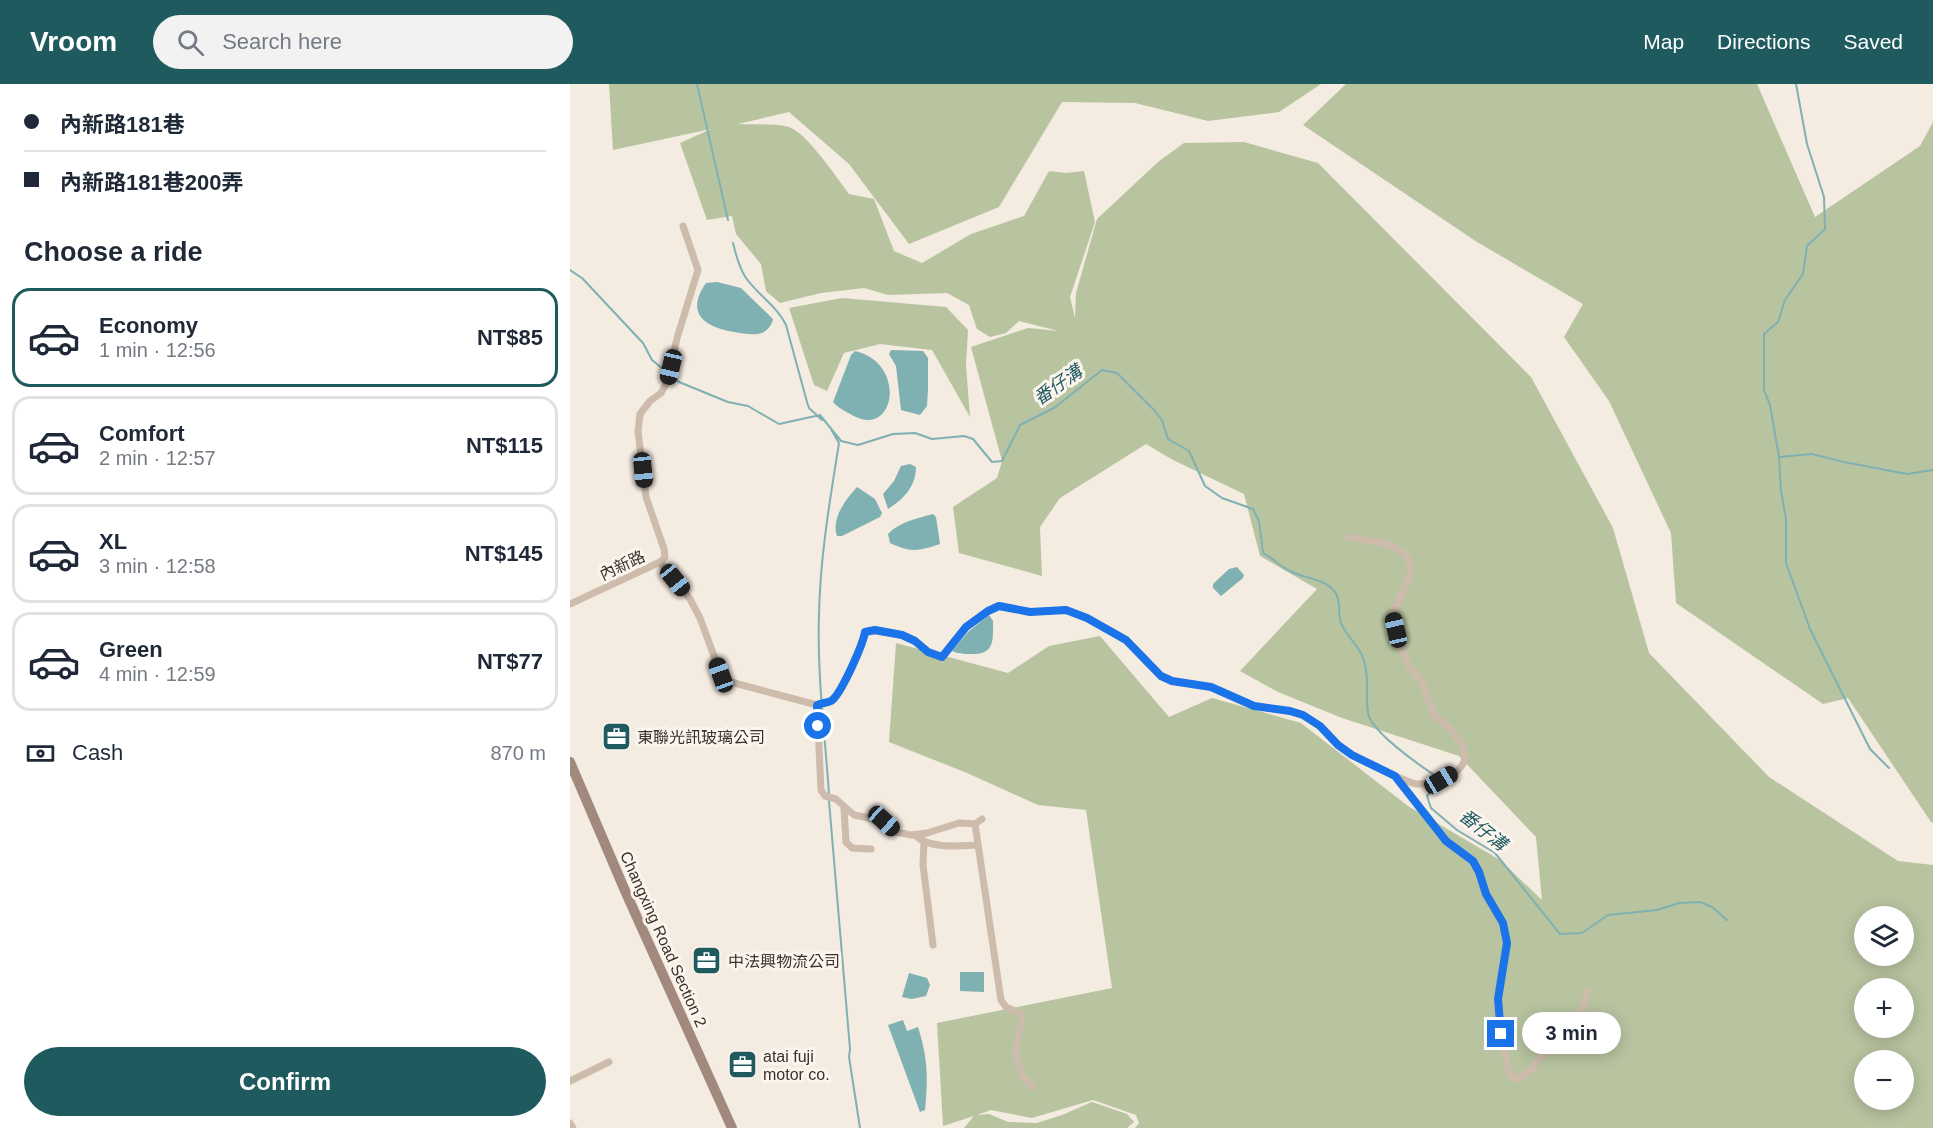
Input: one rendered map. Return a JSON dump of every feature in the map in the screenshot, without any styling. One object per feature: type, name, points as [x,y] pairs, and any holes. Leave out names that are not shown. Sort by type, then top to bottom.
[{"type":"street","points":[[660,562],[665,557],[664,549],[646,497],[638,430],[640,414],[650,401],[661,393],[668,380],[677,338],[698,270],[683,226]]},
{"type":"street","points":[[982,819],[975,824],[959,823],[915,835],[896,832],[884,821],[854,815],[836,799],[825,796],[821,790],[817,705],[832,700],[840,689],[863,643],[865,632],[875,630],[902,635],[915,641],[928,652],[942,657],[966,627],[999,606],[1030,612],[1066,610],[1087,618],[1126,640],[1161,676],[1172,681],[1211,687],[1254,706],[1303,715],[1320,726],[1338,745],[1352,755],[1414,784],[1441,780],[1461,768],[1465,758],[1462,745],[1451,729],[1434,715],[1422,682],[1409,666],[1400,645],[1392,615],[1409,579],[1411,568],[1408,558],[1403,552],[1386,544],[1350,537]]},
{"type":"street","name":"內新路","points":[[570,604],[660,562],[690,598],[721,675],[727,681],[817,705]]},
{"type":"street","name":"Changxing Road Section 2","points":[[570,762],[732,1128]]},
{"type":"street","points":[[1395,776],[1446,841],[1473,861],[1486,894],[1503,923],[1507,935],[1498,999],[1498,1018],[1510,1075],[1514,1079],[1522,1078],[1530,1071],[1539,1058],[1564,1034],[1586,1002],[1588,992]]},
{"type":"street","points":[[844,808],[846,842],[852,848],[871,849]]},
{"type":"street","points":[[975,824],[1000,1000],[1006,1007],[1022,1014],[1016,1050],[1021,1075],[1033,1087]]},
{"type":"street","points":[[915,835],[921,842],[978,845]]},
{"type":"street","points":[[924,842],[923,866],[933,945]]},
{"type":"street","points":[[570,1081],[609,1062]]},
{"type":"street","points":[[570,1123],[573,1128]]},
{"type":"green space","points":[[609,84],[1321,84],[1279,112],[1208,121],[1135,103],[1062,102],[999,207],[909,244],[849,164],[789,112],[738,124],[789,127],[804,137],[849,194],[874,199],[894,251],[922,263],[971,234],[1024,216],[1049,171],[1066,173],[1084,171],[1095,222],[1070,297],[1075,318],[1076,293],[1097,219],[1158,162],[1184,143],[1244,142],[1318,163],[1531,377],[1613,528],[1649,653],[1769,777],[1898,861],[1933,865],[1933,1128],[1135,1128],[1139,1123],[1136,1115],[1093,1100],[1032,1118],[991,1110],[977,1115],[989,1114],[1008,1122],[1037,1123],[1092,1102],[1127,1114],[1134,1122],[1127,1128],[964,1128],[974,1116],[943,1126],[937,1023],[1112,988],[1086,810],[1038,805],[967,773],[889,742],[896,643],[1008,673],[1049,646],[1100,636],[1169,717],[1212,698],[1301,723],[1408,806],[1500,860],[1542,900],[1536,837],[1459,756],[1342,718],[1278,692],[1240,671],[1317,589],[1260,556],[1244,494],[1173,460],[1146,444],[1060,498],[1040,527],[1042,576],[959,553],[953,507],[997,478],[1002,461],[971,347],[1028,328],[1059,331],[1019,321],[1006,333],[990,337],[977,329],[969,305],[947,293],[888,295],[864,288],[821,293],[780,303],[766,291],[761,264],[736,234],[732,216],[707,220],[680,143],[711,129],[613,150]]},
{"type":"green space","points":[[1346,84],[1757,84],[1815,217],[1920,146],[1933,122],[1933,822],[1848,698],[1823,704],[1676,603],[1671,533],[1609,401],[1564,337],[1583,304],[1477,242],[1303,125]]},
{"type":"green space","points":[[842,298],[946,307],[968,330],[966,365],[970,417],[932,350],[880,344],[844,353],[827,391],[814,385],[789,308]]},
{"type":"water","points":[[717,282],[741,288],[773,319],[764,332],[748,334],[723,330],[701,317],[697,303],[700,294],[706,283]]},
{"type":"water","points":[[891,350],[923,351],[928,358],[927,406],[920,415],[901,410],[896,366],[889,354]]},
{"type":"water","points":[[855,351],[872,358],[883,370],[889,383],[890,397],[886,409],[878,417],[867,420],[852,415],[833,402],[851,355]]},
{"type":"water","points":[[910,464],[916,467],[914,480],[904,496],[888,509],[883,494],[894,481],[901,466]]},
{"type":"water","points":[[857,487],[875,499],[882,513],[880,517],[842,536],[837,536],[838,516]]},
{"type":"water","points":[[933,514],[936,517],[940,544],[915,550],[890,543],[888,534],[898,526]]},
{"type":"water","points":[[1237,567],[1244,575],[1243,578],[1221,596],[1213,588],[1213,584],[1229,569]]},
{"type":"water","points":[[989,615],[993,621],[993,628],[989,649],[985,652],[971,654],[952,651],[968,632]]},
{"type":"water","points":[[960,972],[984,972],[984,992],[960,991]]},
{"type":"water","points":[[909,973],[927,978],[930,985],[926,996],[912,999],[902,997]]},
{"type":"water","points":[[903,1020],[907,1031],[918,1027],[924,1049],[927,1078],[926,1098],[925,1110],[920,1112],[888,1025]]},
{"type":"waterway","points":[[697,84],[728,220]]},
{"type":"waterway","points":[[1796,84],[1807,144],[1824,197],[1825,229],[1807,246],[1803,274],[1785,300],[1778,322],[1764,334],[1764,390],[1770,405],[1779,457],[1781,491],[1786,519],[1786,563],[1810,629],[1870,749],[1889,768]]},
{"type":"waterway","points":[[733,243],[746,278],[778,312],[786,325],[809,408],[822,420]]},
{"type":"waterway","name":"番仔溝","points":[[570,270],[582,278],[643,343],[652,360],[679,382],[728,402],[748,406],[779,424],[820,415],[841,441],[858,445],[893,434],[915,433],[932,439],[964,436],[973,439],[992,462],[1002,461],[1020,425],[1054,408],[1102,370],[1117,373],[1162,420],[1168,439],[1189,451],[1205,486],[1222,498],[1253,509],[1259,521],[1263,553],[1296,574],[1320,581],[1335,592],[1341,623],[1359,649],[1365,665],[1367,706],[1371,721],[1396,747],[1434,775],[1432,790],[1427,796],[1431,808],[1457,830],[1495,853],[1560,934],[1582,933],[1608,915],[1657,910],[1679,903],[1700,902],[1712,907],[1727,920]]},
{"type":"waterway","points":[[829,794],[820,682],[819,637],[823,550],[839,443],[832,431]]},
{"type":"waterway","points":[[1779,457],[1812,454],[1907,474],[1933,470]]},
{"type":"waterway","points":[[829,801],[849,1057],[860,1128]]},
{"type":"place","name":"東聯光訊玻璃公司","points":[[616,737]]},
{"type":"place","name":"中法興物流公司","points":[[707,961]]},
{"type":"place","name":"atai fuji motor co.","points":[[742,1065]]},
{"type":"route","points":[[818,726],[817,705],[832,700],[840,689],[863,643],[865,632],[875,630],[902,635],[915,641],[928,652],[942,657],[966,627],[999,606],[1030,612],[1066,610],[1087,618],[1126,640],[1153,669],[1172,681],[1211,687],[1254,706],[1303,715],[1320,726],[1338,745],[1352,755],[1395,776],[1446,841],[1473,861],[1486,894],[1503,923],[1507,935],[1498,999],[1501,1034]]}]
